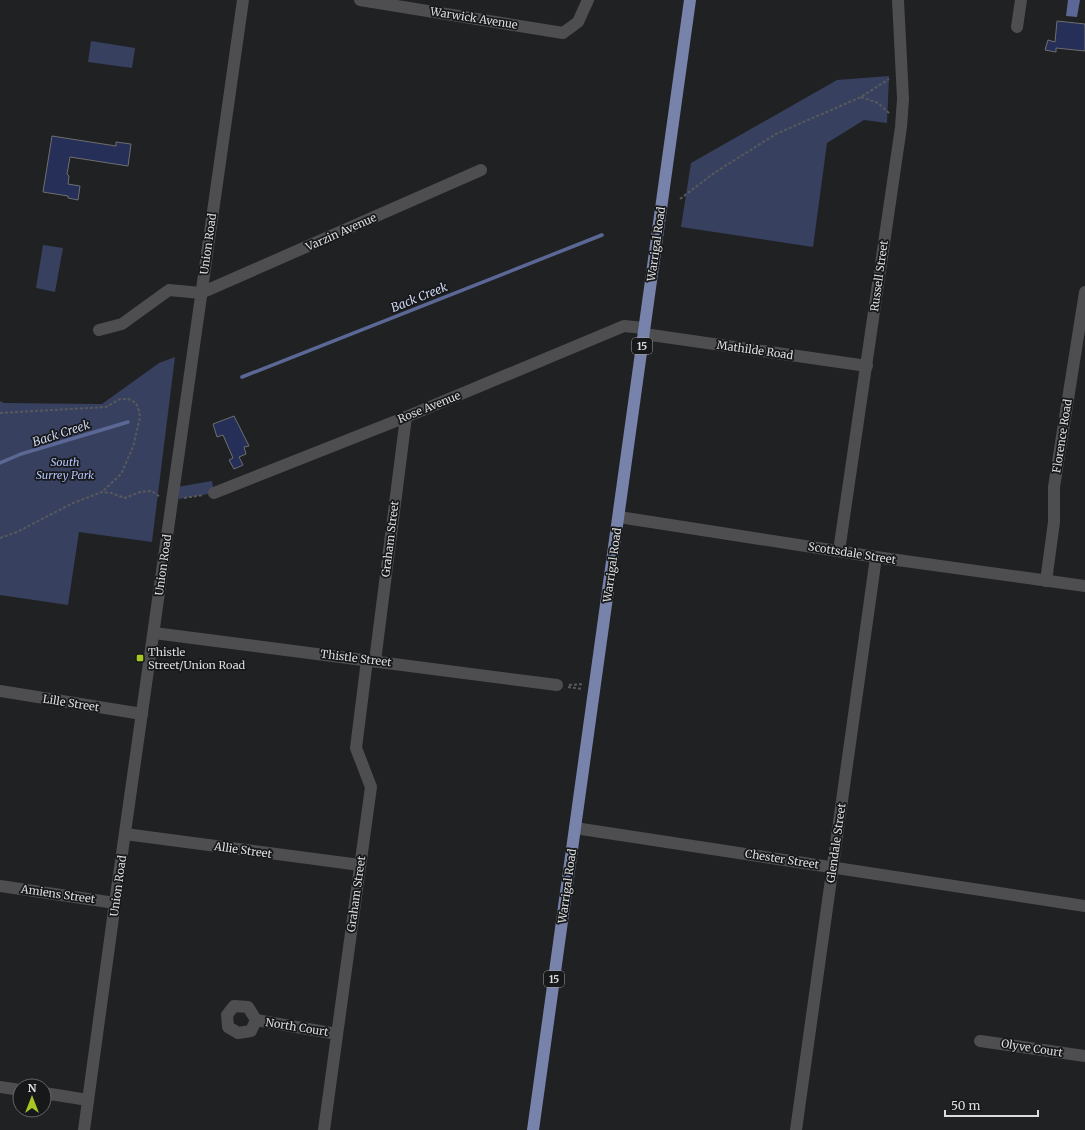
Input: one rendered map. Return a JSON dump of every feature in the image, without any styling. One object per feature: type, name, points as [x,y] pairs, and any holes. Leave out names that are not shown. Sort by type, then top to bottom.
[{"type":"main road","name":"Warrigal Road","points":[[533,1130],[690,0]]},
{"type":"street","name":"Union Road","points":[[84,1130],[243,0]]},
{"type":"street","name":"Warwick Avenue","points":[[360,0],[563,32],[578,22],[588,0]]},
{"type":"street","name":"Russell Street","points":[[839,551],[901,127],[903,99],[898,0]]},
{"type":"street","points":[[1017,27],[1021,0]]},
{"type":"street","name":"Varzin Avenue","points":[[201,293],[482,170]]},
{"type":"street","points":[[99,330],[122,324],[169,290],[201,293]]},
{"type":"street","name":"Florence Road","points":[[1046,581],[1054,522],[1054,487],[1085,292]]},
{"type":"street","name":"Rose Avenue","points":[[214,493],[406,417],[624,326],[644,331]]},
{"type":"street","name":"Mathilde Road","points":[[644,331],[867,366]]},
{"type":"street","name":"Graham Street","points":[[324,1130],[371,787],[356,748],[371,660],[406,417]]},
{"type":"street","name":"Scottsdale Street","points":[[618,517],[876,557],[1085,586]]},
{"type":"street","name":"Glendale Street","points":[[796,1130],[876,557]]},
{"type":"street","name":"Thistle Street","points":[[154,633],[557,685]]},
{"type":"street","name":"Lille Street","points":[[0,691],[142,714]]},
{"type":"street","name":"Chester Street","points":[[575,828],[1085,906]]},
{"type":"street","name":"Allie Street","points":[[125,834],[360,866]]},
{"type":"street","name":"Amiens Street","points":[[0,886],[115,903]]},
{"type":"street","name":"North Court","points":[[256,1020],[337,1034]]},
{"type":"street","name":"Olyve Court","points":[[980,1040],[1085,1056]]},
{"type":"street","points":[[0,1087],[12,1089]]},
{"type":"street","points":[[52,1094],[88,1100]]},
{"type":"path","points":[[680,199],[714,173],[776,134],[861,97],[901,71]]},
{"type":"path","points":[[861,97],[878,103],[901,127]]},
{"type":"path","points":[[0,413],[106,407],[120,399],[128,399],[136,403],[140,417],[133,447],[121,474],[102,492],[73,503],[17,532],[0,538]]},
{"type":"path","points":[[102,492],[111,493],[125,498],[140,492],[150,491]]},
{"type":"path","points":[[172,500],[214,493]]},
{"type":"path","points":[[557,685],[594,688]]},
{"type":"path","points":[[557,685],[594,688]]},
{"type":"green space","points":[[91,41],[135,48],[132,68],[88,62]]},
{"type":"green space","points":[[889,76],[887,123],[864,120],[827,143],[813,247],[681,227],[691,163],[837,80]]},
{"type":"green space","points":[[43,245],[63,248],[55,292],[36,288]]},
{"type":"green space","name":"South Surrey Park","points":[[175,357],[152,542],[79,532],[68,605],[0,595],[0,401],[4,403],[102,404],[159,363]]},
{"type":"green space","points":[[212,481],[214,493],[179,499],[177,487]]},
{"type":"shaded area","points":[[1068,0],[1080,0],[1077,17],[1066,16]]},
{"type":"building","points":[[1057,21],[1085,24],[1085,51],[1056,48],[1056,52],[1045,50],[1048,40],[1055,42]]},
{"type":"building","points":[[52,136],[116,146],[116,142],[131,144],[128,166],[70,157],[67,174],[69,176],[68,184],[80,186],[78,200],[68,198],[68,196],[43,192]]},
{"type":"building","points":[[234,416],[249,446],[244,447],[246,454],[239,457],[243,465],[234,469],[229,460],[233,458],[223,435],[217,437],[213,424]]},
{"type":"waterway","name":"Back Creek","points":[[242,377],[602,235]]},
{"type":"waterway","name":"Back Creek","points":[[0,463],[21,454],[128,422]]},
{"type":"place","name":"Thistle Street/Union Road","points":[[140,658]]}]
